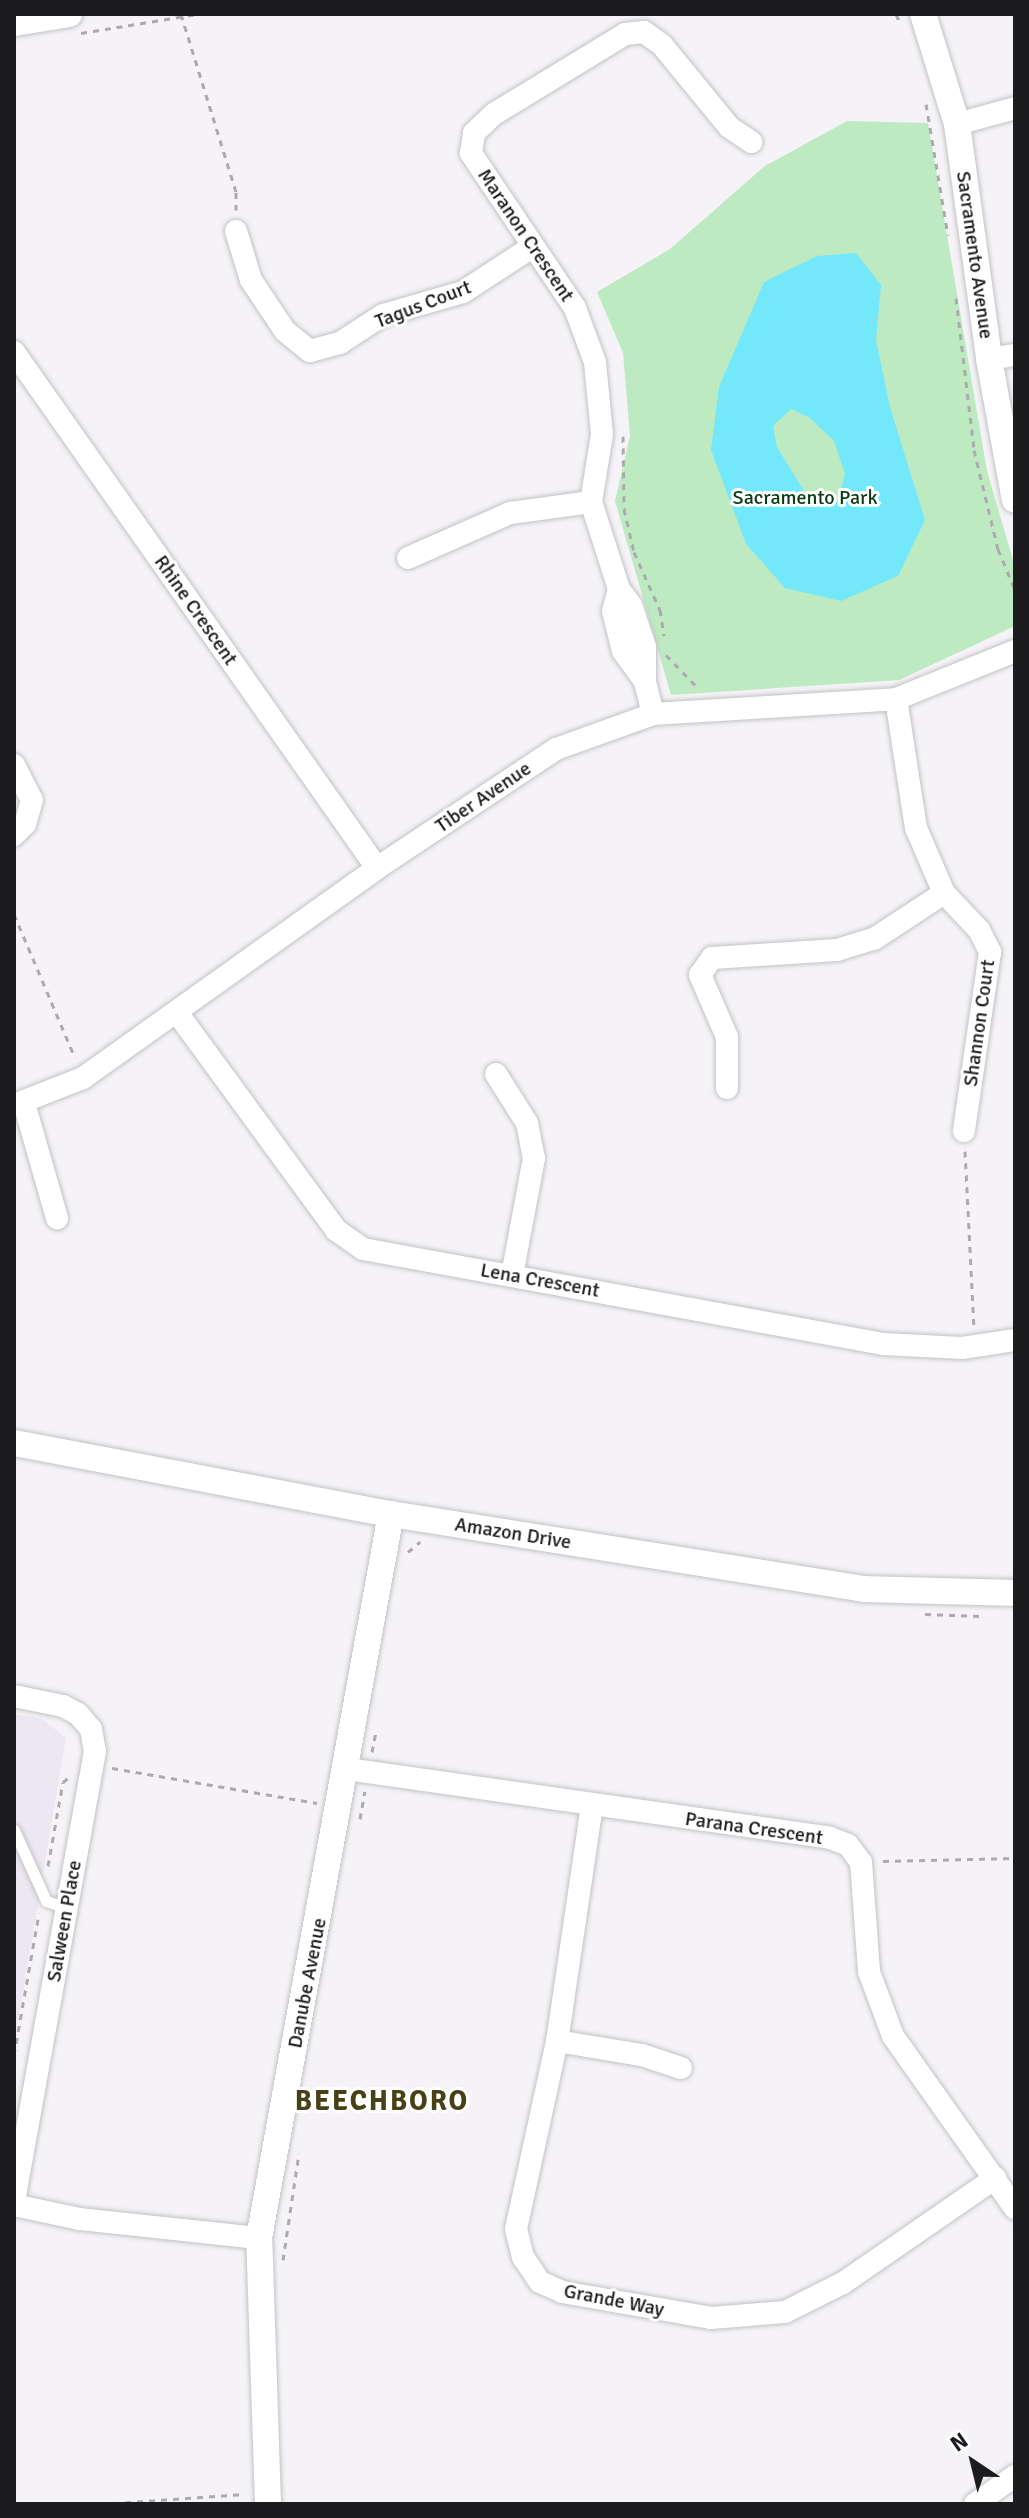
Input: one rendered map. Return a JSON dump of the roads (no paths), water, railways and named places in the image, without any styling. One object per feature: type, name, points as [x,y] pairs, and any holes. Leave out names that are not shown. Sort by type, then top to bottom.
[{"type":"street","points":[[14,23],[70,24]]},
{"type":"street","name":"Sacramento Avenue","points":[[914,23],[957,124],[989,359],[1015,500]]},
{"type":"street","name":"Maranon Crescent","points":[[653,714],[645,681],[623,651],[613,611],[619,589],[591,502],[602,434],[595,362],[575,308],[471,153],[474,133],[494,114],[625,34],[644,32],[662,45],[729,127],[751,142]]},
{"type":"street","points":[[957,124],[1015,108]]},
{"type":"street","name":"Tagus Court","points":[[236,231],[251,280],[285,331],[310,351],[340,343],[383,315],[463,292],[532,247]]},
{"type":"street","name":"Rhine Crescent","points":[[14,352],[377,868]]},
{"type":"street","points":[[989,359],[1015,355]]},
{"type":"street","points":[[408,558],[510,513],[591,502]]},
{"type":"street","name":"Tiber Avenue","points":[[19,1104],[83,1078],[178,1014],[377,868],[556,749],[653,714],[896,699],[1015,651]]},
{"type":"street","name":"Shannon Court","points":[[896,699],[916,828],[944,893],[979,930],[990,952],[964,1131]]},
{"type":"street","points":[[14,765],[32,800],[25,824],[14,835]]},
{"type":"street","points":[[727,1088],[727,1037],[700,975],[712,958],[837,950],[874,939],[944,893]]},
{"type":"street","name":"Lena Crescent","points":[[178,1014],[336,1230],[363,1249],[883,1344],[975,1346],[1015,1340]]},
{"type":"street","points":[[496,1074],[527,1123],[534,1158],[512,1275]]},
{"type":"street","points":[[19,1104],[57,1218]]},
{"type":"street","name":"Amazon Drive","points":[[14,1443],[391,1514],[864,1589],[1015,1593]]},
{"type":"street","name":"Danube Avenue","points":[[268,2498],[259,2238],[340,1807],[358,1771],[391,1514]]},
{"type":"street","name":"Salween Place","points":[[14,1696],[63,1706],[78,1714],[91,1729],[92,1765],[14,2199]]},
{"type":"street","name":"Parana Crescent","points":[[358,1771],[830,1838],[848,1845],[861,1862],[869,1972],[893,2036],[995,2178]]},
{"type":"street","name":"Grande Way","points":[[592,1805],[557,2041],[516,2229],[523,2257],[540,2282],[562,2292],[711,2318],[785,2312],[843,2283],[995,2178]]},
{"type":"street","points":[[557,2041],[642,2055],[681,2068]]},
{"type":"street","points":[[995,2178],[1015,2208]]},
{"type":"street","points":[[14,2205],[80,2219],[259,2238]]},
{"type":"street","points":[[975,2504],[1015,2476]]},
{"type":"lane","points":[[14,1830],[46,1901],[66,1908]]},
{"type":"water","points":[[856,253],[881,285],[876,340],[890,407],[925,520],[898,576],[841,601],[785,588],[746,544],[711,450],[719,387],[764,282],[817,256]],"holes":[[[791,409],[810,418],[834,441],[845,474],[838,500],[814,507],[777,447],[773,426]]]},
{"type":"district","name":"BEECHBORO","points":[[382,2101]]},
{"type":"park label","name":"Sacramento Park","points":[[805,497]]}]
